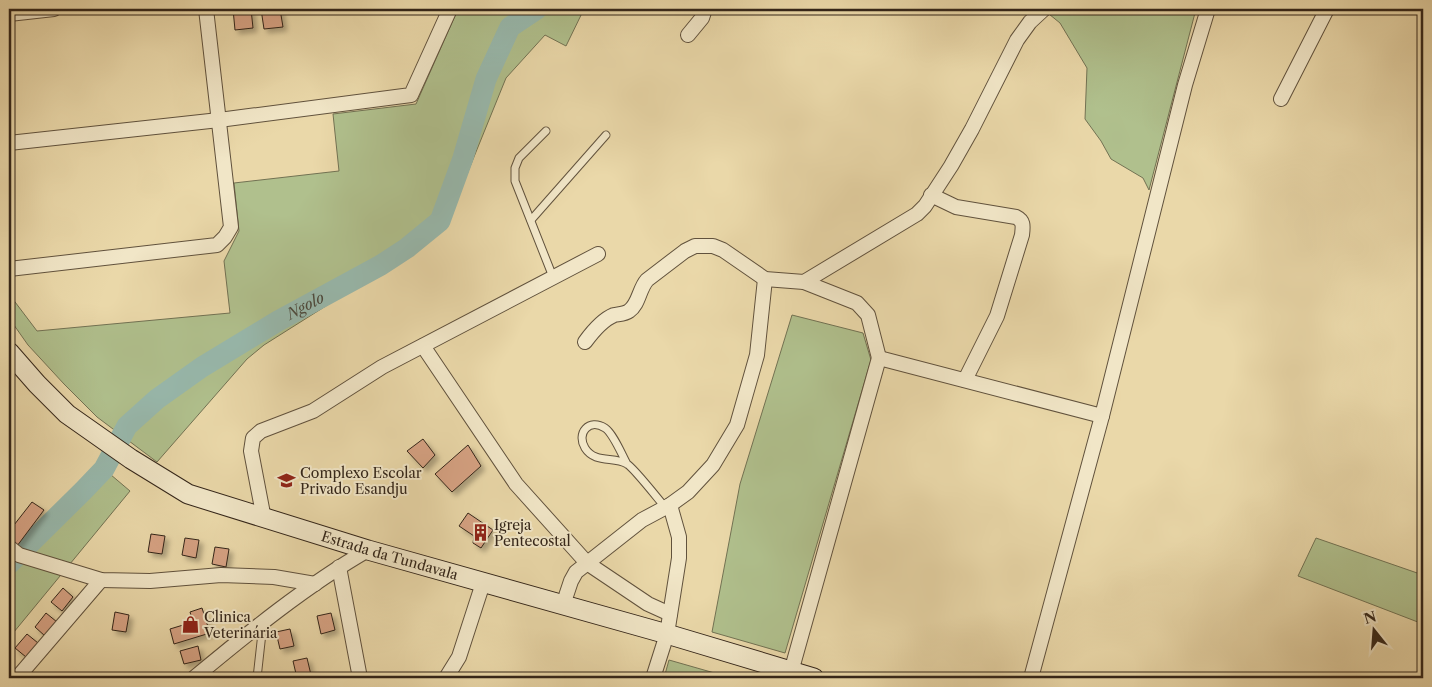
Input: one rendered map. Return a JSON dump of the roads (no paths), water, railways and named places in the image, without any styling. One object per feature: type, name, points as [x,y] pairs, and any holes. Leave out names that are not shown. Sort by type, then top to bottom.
[{"type":"main road","name":"Estrada da Tundavala","points":[[9,352],[67,414],[131,459],[188,494],[368,550],[668,634],[814,678]]},
{"type":"street","points":[[9,14],[54,9]]},
{"type":"street","points":[[9,270],[217,245],[225,237],[231,227],[206,9]]},
{"type":"street","points":[[9,143],[219,120],[411,94],[450,9]]},
{"type":"street","points":[[688,35],[702,18],[705,9]]},
{"type":"street","points":[[804,282],[917,214],[925,206],[972,129],[1016,40],[1030,22],[1044,9]]},
{"type":"street","points":[[1031,678],[1102,416],[1185,85],[1208,9]]},
{"type":"street","points":[[1281,99],[1327,9]]},
{"type":"street","points":[[931,195],[956,207],[1016,217],[1024,225],[996,316],[965,380]]},
{"type":"street","points":[[585,342],[606,319],[629,311],[647,280],[684,251],[695,246],[713,246],[724,250],[765,279],[804,282],[857,303],[868,315],[879,358],[791,672]]},
{"type":"street","points":[[264,519],[251,451],[253,438],[261,430],[313,412],[382,367],[598,254]]},
{"type":"street","points":[[563,604],[576,572],[642,520],[688,492],[713,465],[737,425],[757,355],[765,279]]},
{"type":"street","points":[[423,346],[516,484],[587,562],[648,604],[670,614]]},
{"type":"street","points":[[879,358],[1102,416]]},
{"type":"street","points":[[653,678],[668,634],[679,558],[679,537],[667,506]]},
{"type":"street","points":[[9,547],[19,555],[101,580],[150,581],[221,575],[274,577],[315,584]]},
{"type":"street","points":[[194,678],[315,584],[368,550]]},
{"type":"street","points":[[339,567],[360,678]]},
{"type":"street","points":[[22,676],[101,580]]},
{"type":"street","points":[[446,678],[459,657],[483,583]]},
{"type":"lane","points":[[546,131],[519,158],[515,168],[516,181],[553,277]]},
{"type":"lane","points":[[531,220],[606,135]]},
{"type":"lane","points":[[627,464],[596,457],[585,449],[582,438],[584,428],[589,425],[596,425],[605,428],[627,464],[667,506]]},
{"type":"lane","points":[[257,678],[263,624]]},
{"type":"waterway","name":"Ngolo","points":[[9,564],[104,469],[127,426],[157,399],[202,367],[278,321],[381,265],[407,248],[440,221],[463,158],[486,79],[510,27],[537,9]]},
{"type":"place","name":"Complexo Escolar Privado Esandju","points":[[286,481]]},
{"type":"place","name":"Igreja Pentecostal","points":[[480,533]]},
{"type":"place","name":"Clinica Veterinária","points":[[190,625]]}]
